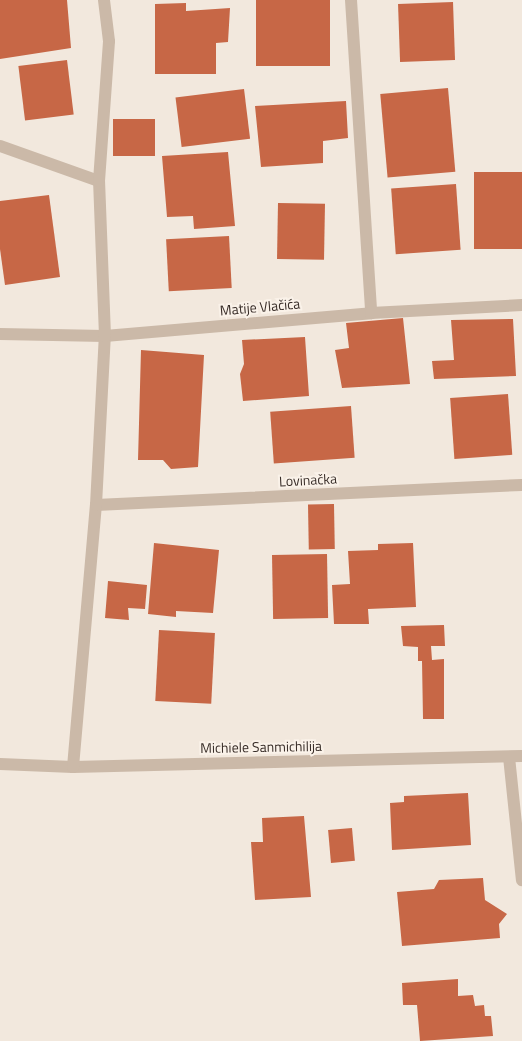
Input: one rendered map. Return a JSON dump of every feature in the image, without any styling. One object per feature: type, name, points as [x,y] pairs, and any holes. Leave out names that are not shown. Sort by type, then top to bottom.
[{"type":"street","points":[[73,767],[96,505],[105,336],[99,181],[109,42],[104,0]]},
{"type":"street","points":[[351,0],[371,313]]},
{"type":"street","points":[[0,146],[99,181]]},
{"type":"street","name":"Matije Vlačića","points":[[0,334],[105,336],[371,313],[522,305]]},
{"type":"street","name":"Lovinačka","points":[[96,505],[522,485]]},
{"type":"street","points":[[516,757],[522,880]]},
{"type":"street","name":"Michiele Sanmichilija","points":[[0,764],[73,767],[516,757]]},
{"type":"building","points":[[0,0],[67,0],[71,48],[0,59]]},
{"type":"building","points":[[256,0],[330,0],[330,66],[256,66]]},
{"type":"building","points":[[453,2],[455,60],[400,62],[398,4]]},
{"type":"building","points":[[186,3],[186,11],[230,8],[228,42],[216,43],[216,74],[155,74],[155,4]]},
{"type":"building","points":[[67,60],[74,115],[25,121],[18,66]]},
{"type":"building","points":[[448,88],[455,172],[388,178],[380,94]]},
{"type":"building","points":[[244,89],[250,139],[182,147],[176,97]]},
{"type":"building","points":[[346,101],[348,138],[323,141],[323,163],[261,167],[255,106]]},
{"type":"building","points":[[113,119],[155,119],[155,156],[113,156]]},
{"type":"building","points":[[228,152],[235,226],[194,229],[193,216],[167,217],[162,156]]},
{"type":"building","points":[[474,172],[522,172],[522,249],[474,249]]},
{"type":"building","points":[[456,184],[461,250],[396,254],[391,189]]},
{"type":"building","points":[[49,195],[60,277],[5,285],[0,249],[0,201]]},
{"type":"building","points":[[278,203],[325,204],[324,260],[277,259]]},
{"type":"building","points":[[229,236],[232,288],[169,291],[166,239]]},
{"type":"building","points":[[403,318],[410,384],[342,388],[335,350],[349,348],[346,323]]},
{"type":"building","points":[[513,319],[516,376],[434,379],[432,361],[454,360],[451,320]]},
{"type":"building","points":[[305,337],[309,396],[243,401],[240,374],[244,364],[242,340]]},
{"type":"building","points":[[141,350],[204,355],[198,467],[171,469],[163,460],[138,460]]},
{"type":"building","points":[[508,394],[512,455],[454,459],[450,398]]},
{"type":"building","points":[[351,406],[355,458],[274,464],[270,412]]},
{"type":"building","points":[[308,504],[334,504],[335,549],[309,549]]},
{"type":"building","points":[[154,543],[219,550],[213,613],[176,611],[176,617],[148,614]]},
{"type":"building","points":[[413,543],[416,607],[368,609],[369,624],[334,624],[332,585],[350,584],[348,551],[378,550],[378,544]]},
{"type":"building","points":[[327,554],[328,618],[273,619],[272,555]]},
{"type":"building","points":[[108,581],[147,585],[145,609],[128,608],[129,620],[105,618]]},
{"type":"building","points":[[444,625],[445,646],[431,646],[432,660],[444,659],[444,719],[423,719],[422,661],[418,661],[418,647],[403,646],[401,626]]},
{"type":"building","points":[[159,630],[215,633],[211,704],[155,701]]},
{"type":"building","points":[[468,793],[471,845],[392,850],[390,803],[404,802],[404,796]]},
{"type":"building","points":[[304,816],[311,897],[255,900],[251,842],[263,842],[262,818]]},
{"type":"building","points":[[352,828],[355,861],[331,863],[328,830]]},
{"type":"building","points":[[483,878],[485,900],[507,914],[499,924],[500,938],[402,946],[397,892],[434,889],[439,880]]},
{"type":"building","points":[[458,979],[458,996],[473,995],[475,1006],[484,1005],[485,1016],[491,1016],[493,1036],[420,1041],[417,1005],[403,1005],[402,983]]}]
